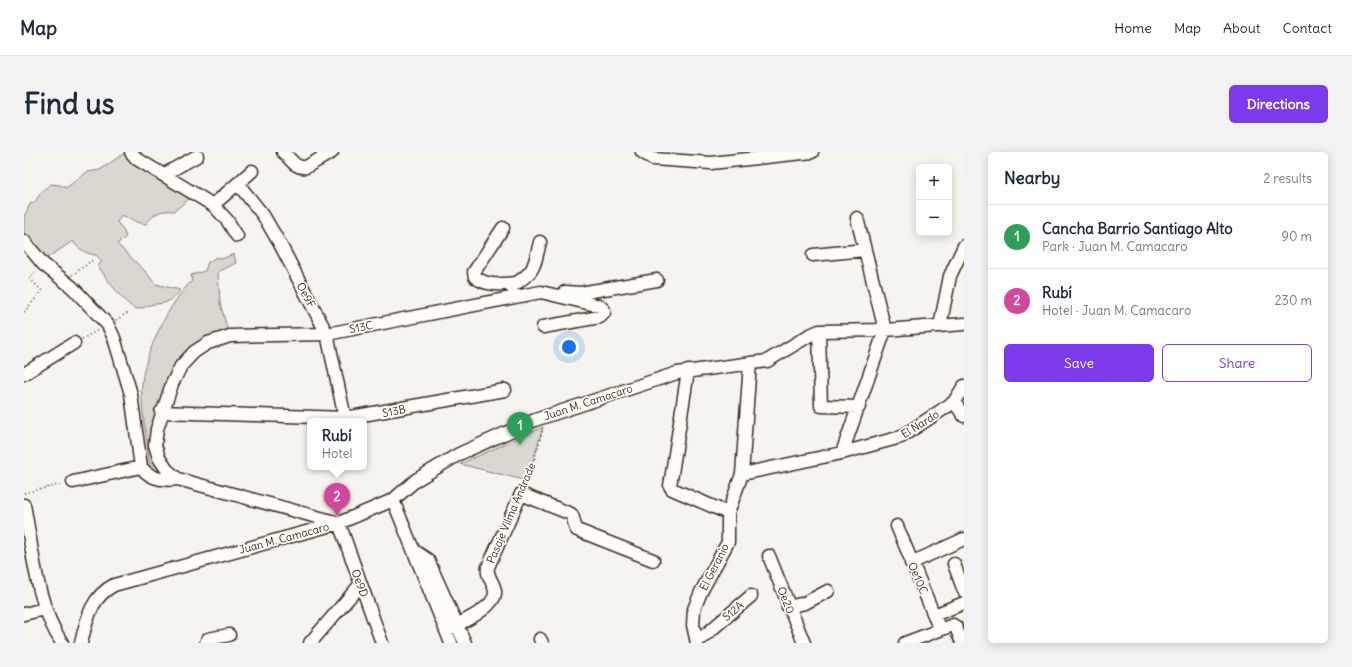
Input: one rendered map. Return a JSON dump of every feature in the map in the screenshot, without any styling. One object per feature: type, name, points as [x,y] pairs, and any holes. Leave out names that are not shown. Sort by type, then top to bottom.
[{"type":"street","points":[[131,152],[137,159],[213,206],[227,220],[237,236]]},
{"type":"street","points":[[283,152],[298,167],[302,168],[306,168],[332,152]]},
{"type":"street","points":[[642,152],[653,159],[711,163],[812,152]]},
{"type":"street","points":[[164,175],[197,156]]},
{"type":"street","points":[[213,206],[252,170]]},
{"type":"street","name":"Oe9F","points":[[238,184],[263,215],[280,244],[327,334],[345,418]]},
{"type":"street","points":[[742,474],[842,453],[885,330],[857,218]]},
{"type":"street","points":[[503,228],[474,272],[474,277],[482,282],[491,284],[517,283]]},
{"type":"street","points":[[24,241],[43,264],[72,287],[108,325],[114,338],[131,394],[141,467],[152,476],[167,480],[178,479],[339,524]]},
{"type":"street","points":[[489,302],[529,276],[533,270],[540,242]]},
{"type":"street","points":[[940,326],[950,276],[964,246]]},
{"type":"street","points":[[813,255],[865,250]]},
{"type":"street","points":[[542,292],[580,293],[657,280]]},
{"type":"street","name":"S13C","points":[[178,479],[167,470],[159,458],[156,445],[161,412],[181,366],[194,352],[208,343],[230,336],[327,334],[542,292],[600,306],[604,310],[604,313],[600,317],[543,327]]},
{"type":"street","name":"Juan M. Camacaro","points":[[81,643],[93,605],[99,596],[114,585],[339,524],[393,500],[416,480],[459,454],[546,416],[677,373],[772,359],[819,331],[885,330],[964,324]]},
{"type":"street","points":[[819,331],[821,406],[859,407]]},
{"type":"street","points":[[24,374],[74,344]]},
{"type":"street","name":"El Geranio","points":[[697,643],[692,626],[694,609],[701,592],[726,546],[728,513],[742,474],[750,363]]},
{"type":"street","points":[[688,371],[670,486],[728,513]]},
{"type":"street","name":"El Nardo","points":[[842,453],[901,437],[954,402],[964,386]]},
{"type":"street","name":"S13B","points":[[161,412],[345,418],[505,390]]},
{"type":"street","points":[[954,402],[964,416]]},
{"type":"street","points":[[73,482],[141,467]]},
{"type":"street","points":[[521,494],[571,514],[577,530],[653,560]]},
{"type":"street","name":"Pasaje Vilma Andrade","points":[[452,637],[489,606],[495,598],[495,589],[489,578],[488,567],[521,494]]},
{"type":"street","points":[[393,500],[452,637]]},
{"type":"street","points":[[24,505],[44,609],[53,630],[62,643]]},
{"type":"street","name":"Oe9D","points":[[339,524],[382,643]]},
{"type":"street","name":"Oe10C","points":[[897,526],[940,630]]},
{"type":"street","points":[[911,563],[964,539]]},
{"type":"street","name":"Oe20","points":[[769,556],[788,607],[804,643]]},
{"type":"street","points":[[954,564],[964,591]]},
{"type":"street","points":[[310,643],[360,585]]},
{"type":"street","points":[[788,607],[805,603],[828,591]]},
{"type":"street","name":"S12A","points":[[697,643],[751,596]]},
{"type":"street","points":[[934,615],[964,603]]},
{"type":"street","points":[[24,614],[44,609]]},
{"type":"street","points":[[905,643],[954,625],[962,643]]},
{"type":"street","points":[[206,643],[208,639],[229,635]]},
{"type":"path","points":[[71,275],[94,259]]},
{"type":"path","points":[[24,312],[42,291],[30,279],[43,264]]},
{"type":"path","points":[[74,344],[128,313]]},
{"type":"path","name":"Pasaje Vilma Andrade","points":[[521,494],[534,462],[546,416]]},
{"type":"path","points":[[24,493],[73,482]]},
{"type":"shaded area","points":[[123,154],[130,155],[194,195],[174,211],[165,211],[155,214],[146,224],[137,222],[122,215],[117,222],[123,229],[126,237],[117,244],[146,272],[155,284],[180,290],[169,301],[139,309],[128,303],[116,290],[98,266],[102,261],[96,255],[83,251],[73,241],[44,260],[24,233],[24,217],[30,204],[34,203],[43,190],[51,184],[60,185],[66,188],[87,172],[100,170]]},
{"type":"shaded area","points":[[234,254],[236,263],[218,272],[220,303],[228,331],[191,349],[153,429],[167,475],[156,470],[149,462],[142,392],[142,382],[148,357],[167,314],[184,289],[192,281],[191,275],[205,271],[208,262],[217,257],[222,259]]},
{"type":"shaded area","points":[[543,427],[527,481],[460,464]]},
{"type":"place","name":"Cancha Barrio Santiago Alto","points":[[520,445]]},
{"type":"place","name":"Rubí","points":[[337,516]]}]
